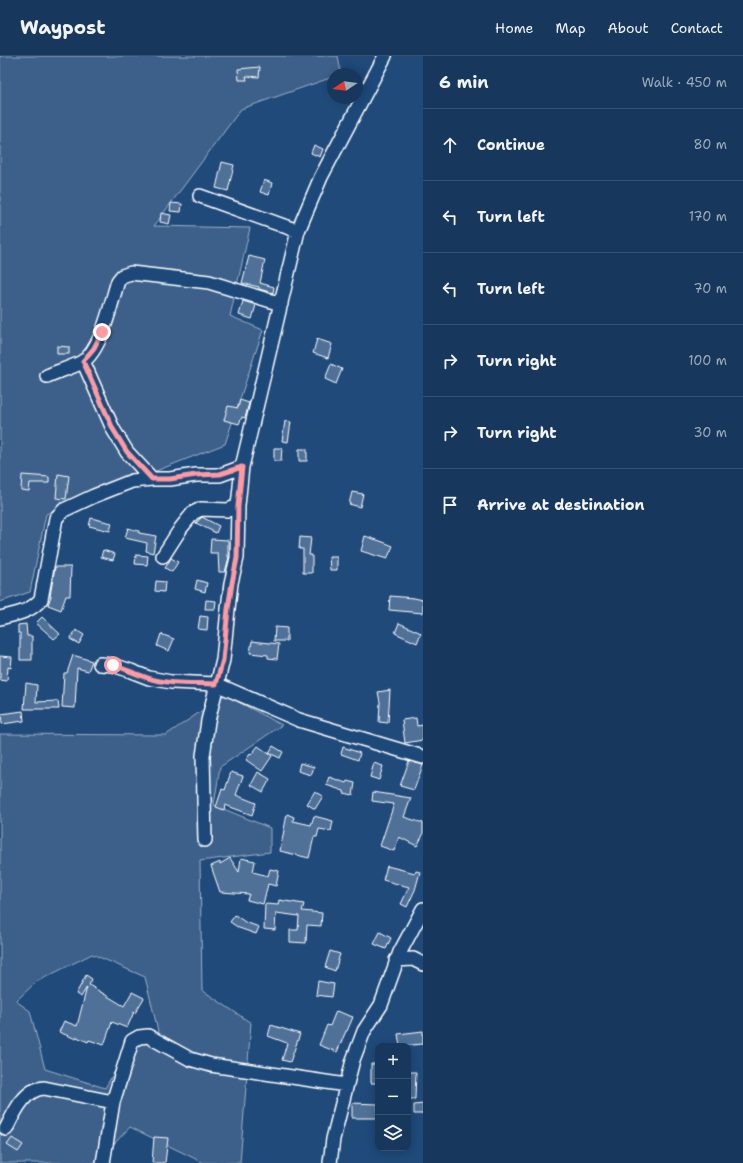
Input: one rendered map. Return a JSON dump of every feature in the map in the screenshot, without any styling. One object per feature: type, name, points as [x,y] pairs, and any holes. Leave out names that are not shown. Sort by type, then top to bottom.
[{"type":"street","points":[[205,840],[203,756],[208,721],[223,660],[228,609],[237,558],[238,506],[242,467],[298,231],[322,177],[385,56]]},
{"type":"street","points":[[200,196],[298,231]]},
{"type":"street","points":[[47,376],[83,361],[94,348],[102,332],[118,281],[122,276],[131,273],[209,282],[281,304]]},
{"type":"street","points":[[83,361],[113,429],[127,452],[152,479]]},
{"type":"street","points":[[0,618],[36,606],[41,599],[52,535],[56,518],[59,513],[94,496],[132,481],[220,474],[242,467]]},
{"type":"street","points":[[163,556],[193,512],[201,509],[228,510],[238,506]]},
{"type":"street","points":[[100,664],[113,665],[149,678],[164,681],[216,684],[299,720],[423,757]]},
{"type":"street","points":[[330,1163],[333,1139],[353,1060],[364,1031],[381,1005],[396,960],[423,909]]},
{"type":"street","points":[[406,940],[418,961]]},
{"type":"street","points":[[396,960],[418,961]]},
{"type":"street","points":[[103,1163],[113,1102],[132,1041],[139,1036],[148,1036],[190,1060],[346,1085]]},
{"type":"street","points":[[6,1129],[16,1107],[34,1090],[44,1088],[113,1102]]},
{"type":"shaded area","points":[[0,56],[338,56],[340,68],[327,68],[327,79],[241,109],[154,226],[250,228],[230,316],[263,330],[225,444],[46,514],[30,592],[0,602]]},
{"type":"shaded area","points":[[225,695],[282,725],[220,767],[214,805],[270,828],[270,852],[200,861],[202,990],[251,1023],[240,1163],[204,1163],[130,1127],[96,1163],[0,1163],[0,734],[166,735]],"holes":[[[92,954],[145,977],[159,1035],[126,1052],[105,1088],[45,1069],[30,1011],[16,1001],[36,982]]]},
{"type":"building","points":[[260,67],[259,77],[246,76],[247,80],[239,80],[238,69]]},
{"type":"building","points":[[314,145],[323,149],[320,157],[311,153]]},
{"type":"building","points":[[222,162],[234,165],[228,191],[216,188]]},
{"type":"building","points":[[264,180],[272,183],[269,195],[260,192]]},
{"type":"building","points":[[171,203],[182,204],[181,212],[170,211]]},
{"type":"building","points":[[161,213],[171,215],[169,224],[160,222]]},
{"type":"building","points":[[249,256],[265,260],[260,283],[274,287],[273,293],[259,289],[259,287],[242,283]]},
{"type":"building","points":[[243,301],[256,305],[252,319],[239,315]]},
{"type":"building","points":[[317,339],[332,344],[328,358],[313,353]]},
{"type":"building","points":[[57,346],[69,347],[69,354],[57,354]]},
{"type":"building","points":[[331,364],[342,369],[336,384],[325,379]]},
{"type":"building","points":[[240,400],[249,403],[245,418],[242,417],[239,424],[224,420],[228,406],[238,408]]},
{"type":"building","points":[[285,421],[291,422],[288,442],[282,441]]},
{"type":"building","points":[[274,448],[282,448],[281,461],[274,461]]},
{"type":"building","points":[[299,449],[307,449],[307,461],[299,461]]},
{"type":"building","points":[[58,474],[69,476],[66,499],[56,498]]},
{"type":"building","points":[[22,475],[49,477],[49,483],[30,483],[29,491],[21,490]]},
{"type":"building","points":[[352,492],[363,494],[360,507],[349,504]]},
{"type":"building","points":[[202,517],[219,526],[216,533],[196,523]]},
{"type":"building","points":[[91,518],[112,523],[110,531],[89,526]]},
{"type":"building","points":[[128,528],[139,531],[139,533],[156,536],[153,553],[146,551],[147,543],[125,538]]},
{"type":"building","points":[[365,536],[393,546],[387,559],[361,551]]},
{"type":"building","points":[[300,537],[311,538],[309,555],[312,555],[312,573],[303,573],[303,549],[299,549]]},
{"type":"building","points":[[211,539],[228,540],[229,557],[225,572],[219,572],[218,553],[210,553]]},
{"type":"building","points":[[103,550],[115,554],[113,560],[101,557]]},
{"type":"building","points":[[136,555],[148,556],[147,565],[135,564]]},
{"type":"building","points":[[329,557],[337,557],[337,570],[330,570]]},
{"type":"building","points":[[171,558],[178,562],[172,572],[165,568]]},
{"type":"building","points":[[55,567],[71,567],[70,596],[66,596],[61,610],[48,605],[51,596]]},
{"type":"building","points":[[197,580],[207,583],[205,592],[195,589]]},
{"type":"building","points":[[156,581],[165,582],[164,592],[155,591]]},
{"type":"building","points":[[390,596],[423,600],[423,613],[389,610]]},
{"type":"building","points":[[206,600],[216,601],[215,609],[205,609]]},
{"type":"building","points":[[200,616],[208,617],[207,630],[198,629]]},
{"type":"building","points":[[42,617],[60,634],[54,639],[36,623]]},
{"type":"building","points":[[399,623],[421,633],[417,643],[395,633]]},
{"type":"building","points":[[26,624],[27,636],[32,636],[32,660],[20,660],[20,633],[18,633],[18,625]]},
{"type":"building","points":[[275,627],[287,628],[287,641],[274,641]]},
{"type":"building","points":[[76,630],[84,635],[79,644],[70,639]]},
{"type":"building","points":[[161,634],[174,639],[169,651],[157,646]]},
{"type":"building","points":[[252,641],[279,644],[277,659],[268,658],[268,655],[250,653]]},
{"type":"building","points":[[73,655],[92,661],[88,671],[77,668],[75,708],[62,707],[64,673],[67,673]]},
{"type":"building","points":[[0,656],[12,657],[11,668],[8,667],[7,681],[0,680]]},
{"type":"building","points":[[26,683],[37,685],[36,702],[58,701],[59,709],[24,709]]},
{"type":"building","points":[[390,690],[388,723],[379,722],[380,702],[378,692]]},
{"type":"building","points":[[23,711],[24,721],[2,724],[1,714]]},
{"type":"building","points":[[416,718],[417,726],[423,725],[423,740],[405,743],[402,720]]},
{"type":"building","points":[[258,746],[272,756],[262,771],[246,760]]},
{"type":"building","points":[[273,746],[283,752],[280,758],[269,753]]},
{"type":"building","points":[[343,747],[360,753],[358,760],[341,754]]},
{"type":"building","points":[[409,761],[423,765],[414,790],[400,786]]},
{"type":"building","points":[[300,763],[314,767],[311,775],[298,771]]},
{"type":"building","points":[[374,763],[383,766],[379,780],[370,777]]},
{"type":"building","points":[[231,772],[243,776],[236,795],[256,803],[252,815],[225,805],[224,810],[216,807],[222,789],[225,790]]},
{"type":"building","points":[[258,772],[270,779],[263,792],[251,785]]},
{"type":"building","points":[[329,777],[346,783],[347,781],[355,783],[353,795],[344,793],[344,791],[326,785]]},
{"type":"building","points":[[315,791],[323,796],[315,809],[307,804]]},
{"type":"building","points":[[373,792],[411,798],[404,817],[423,823],[423,835],[417,846],[399,837],[394,851],[380,846],[394,804],[372,801]]},
{"type":"building","points":[[287,814],[294,817],[293,821],[311,825],[314,816],[333,821],[331,831],[319,829],[317,837],[314,837],[309,858],[280,851]]},
{"type":"building","points":[[230,858],[239,872],[241,858],[255,861],[253,872],[268,876],[270,869],[279,871],[276,886],[268,884],[263,904],[247,900],[249,894],[220,892],[211,866],[220,862],[220,864]]},
{"type":"building","points":[[387,866],[415,873],[416,871],[420,872],[415,890],[407,907],[401,904],[409,887],[383,880]]},
{"type":"building","points":[[279,900],[304,904],[302,911],[322,913],[321,926],[307,925],[306,943],[290,942],[290,930],[298,930],[299,916],[276,913],[275,930],[264,929],[265,904],[278,905]]},
{"type":"building","points":[[235,915],[245,922],[259,927],[256,934],[239,928],[230,922]]},
{"type":"building","points":[[380,932],[391,938],[386,949],[374,944]]},
{"type":"building","points":[[330,951],[340,954],[335,971],[325,967]]},
{"type":"building","points":[[86,975],[92,979],[89,985],[124,1006],[132,992],[144,998],[135,1013],[134,1012],[127,1028],[112,1022],[104,1045],[89,1040],[88,1042],[77,1037],[76,1039],[59,1032],[64,1021],[77,1026],[87,987],[81,997],[76,994]]},
{"type":"building","points":[[318,981],[334,984],[332,997],[316,995]]},
{"type":"building","points":[[336,1011],[353,1017],[337,1052],[319,1045],[327,1025],[330,1026]]},
{"type":"building","points":[[271,1025],[300,1034],[290,1062],[282,1060],[287,1043],[268,1036]]},
{"type":"building","points":[[423,1031],[423,1044],[411,1045],[411,1043],[400,1043],[398,1034]]},
{"type":"building","points":[[371,1064],[375,1064],[375,1083],[371,1083]]},
{"type":"building","points":[[411,1072],[416,1072],[415,1099],[411,1099]]},
{"type":"building","points":[[352,1103],[375,1104],[375,1118],[352,1118]]},
{"type":"building","points":[[423,1104],[423,1114],[414,1114],[414,1105]]},
{"type":"building","points":[[154,1137],[168,1138],[165,1163],[152,1163]]},
{"type":"building","points":[[12,1138],[23,1145],[18,1152],[7,1145]]},
{"type":"route","points":[[102,332],[94,348],[83,361],[113,429],[127,452],[152,479],[170,479],[196,475],[220,474],[242,467],[238,506],[237,558],[228,609],[223,660],[216,684],[171,682],[149,678],[113,665]]}]
